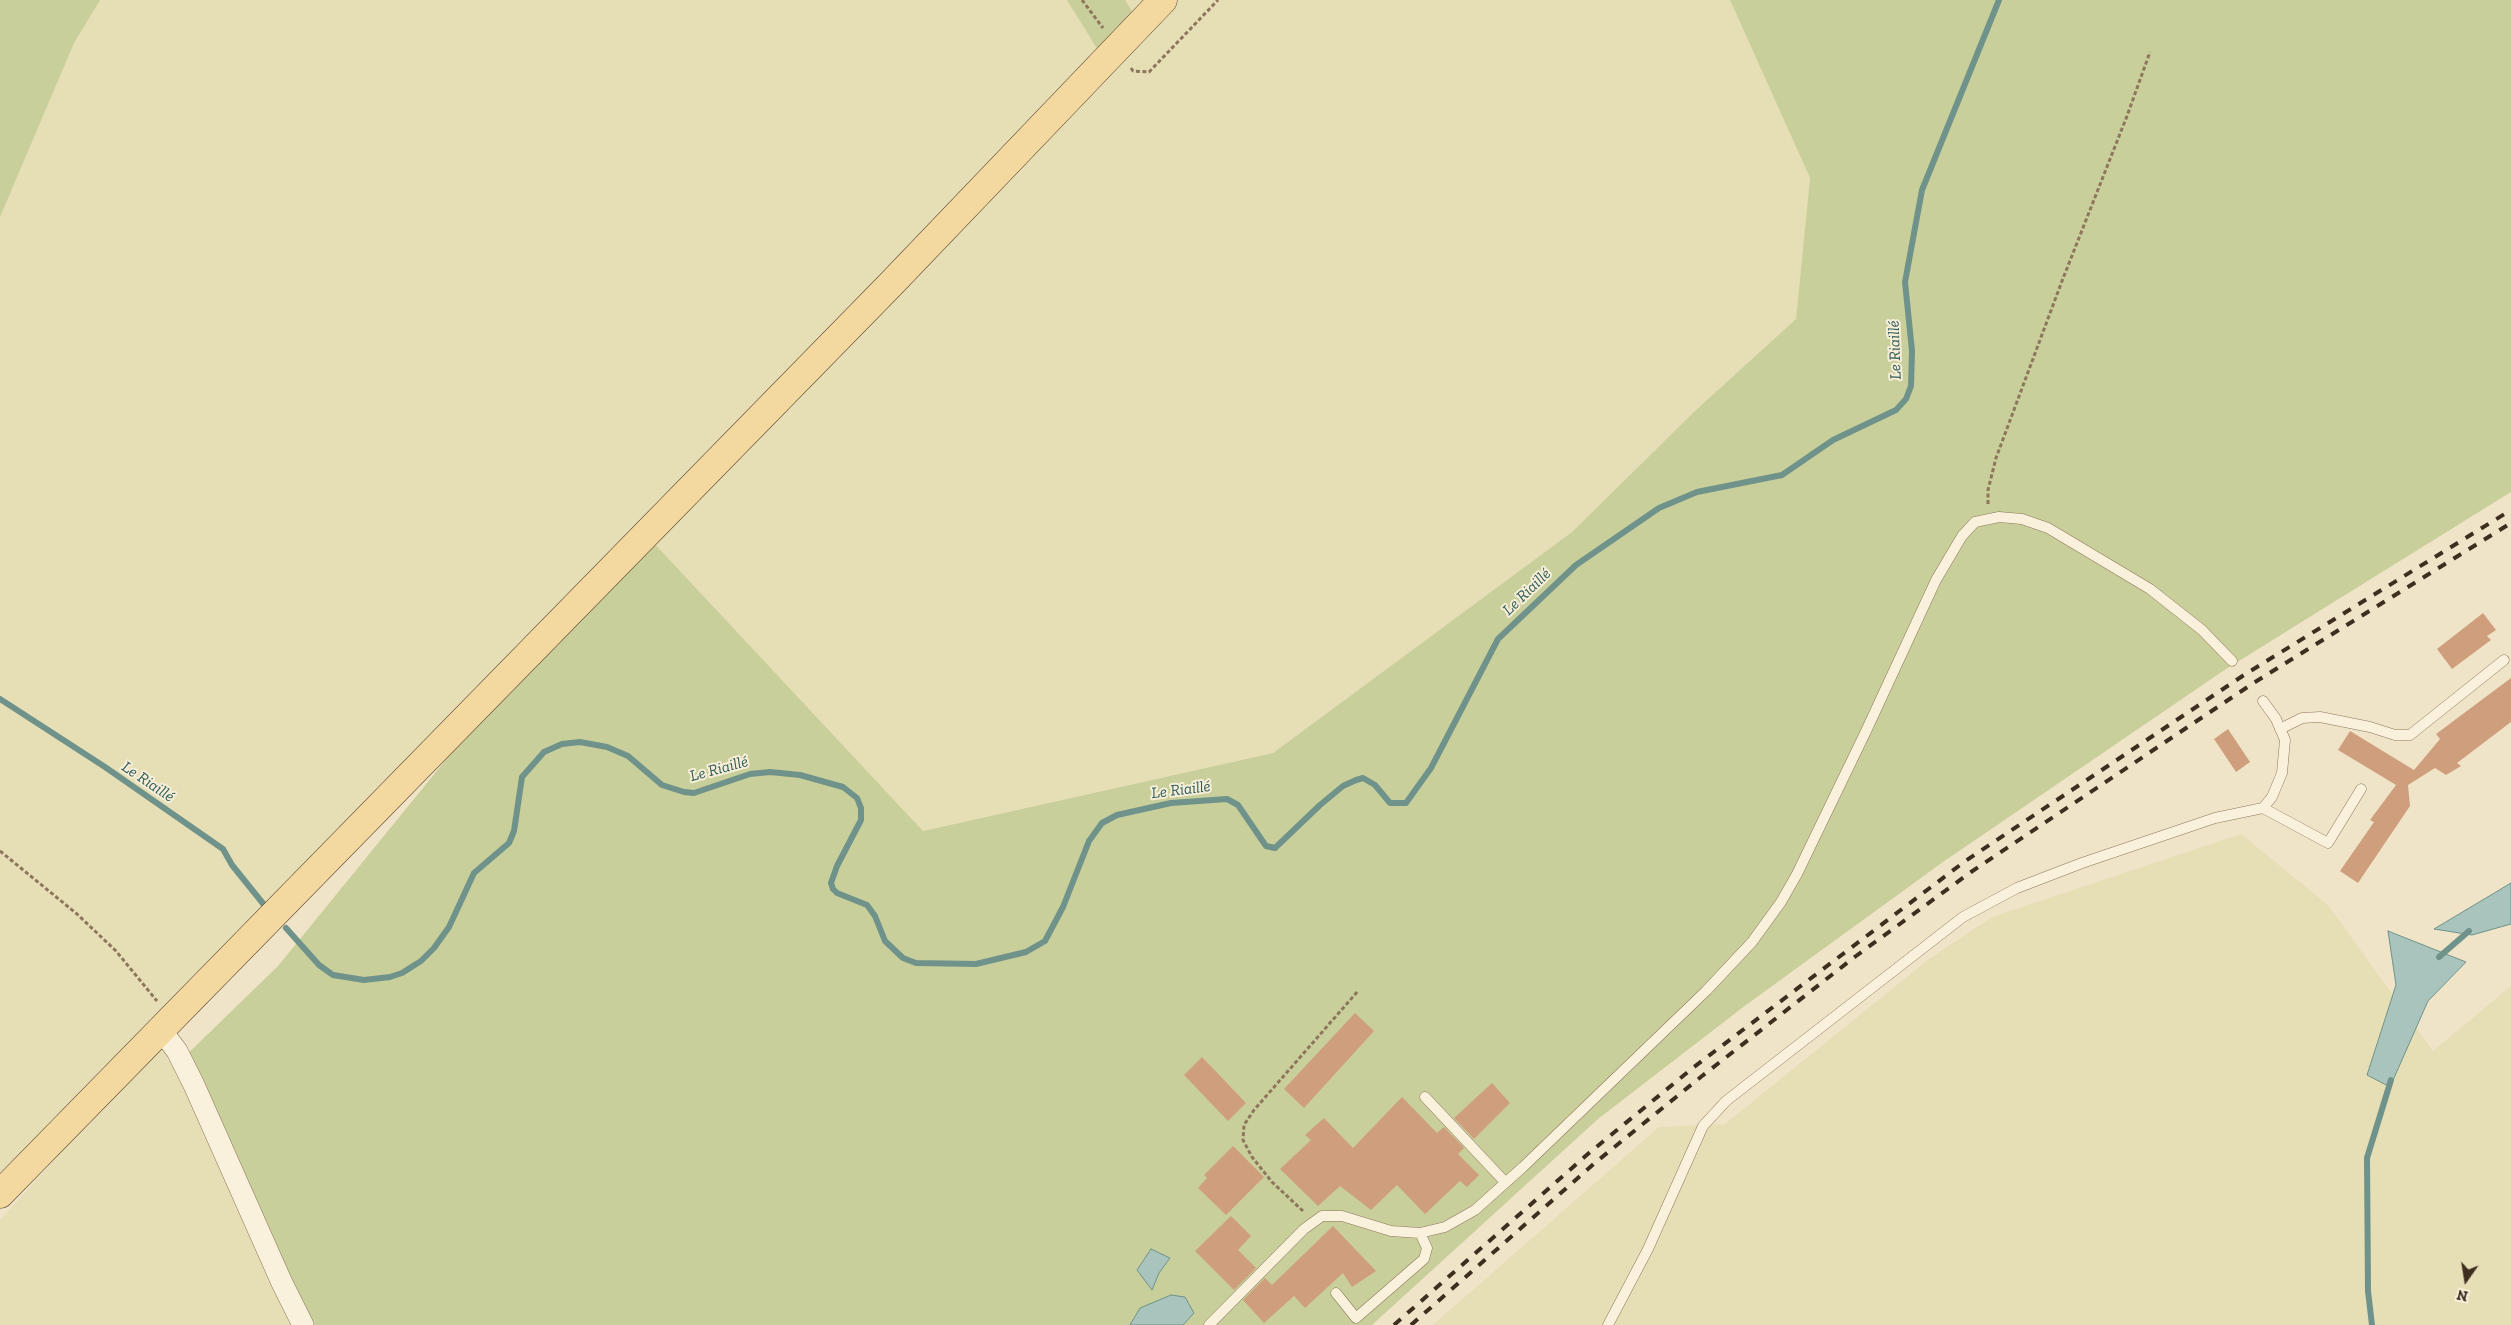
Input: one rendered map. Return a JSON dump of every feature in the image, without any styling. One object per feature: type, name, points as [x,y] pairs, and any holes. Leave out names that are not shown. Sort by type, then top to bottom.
[{"type":"main road","points":[[0,1194],[883,293],[1163,0]]},
{"type":"street","points":[[166,1025],[282,1283],[303,1325]]},
{"type":"lane","points":[[1208,1325],[1304,1229],[1322,1216],[1342,1216],[1391,1231],[1420,1233],[1445,1227],[1475,1210],[1706,991],[1752,942],[1781,902],[1816,835],[1936,580],[1962,536],[1975,522],[1998,518],[2022,519],[2048,528],[2079,545],[2150,590],[2202,630],[2232,661]]},
{"type":"lane","points":[[2280,729],[2302,718],[2320,717],[2370,727],[2395,735],[2410,735],[2504,660]]},
{"type":"lane","points":[[2263,701],[2285,740],[2282,773],[2272,797],[2264,808]]},
{"type":"lane","points":[[1608,1325],[1648,1248],[1703,1126],[1726,1101],[1911,955],[1963,917],[2017,888],[2149,840],[2215,818],[2264,808],[2328,843],[2361,789]]},
{"type":"lane","points":[[1425,1097],[1505,1182]]},
{"type":"lane","points":[[1336,1293],[1356,1318],[1424,1258],[1427,1248],[1420,1233]]},
{"type":"path","points":[[1987,520],[1988,490],[1996,458],[2062,281],[2128,116],[2150,52]]},
{"type":"path","points":[[0,851],[76,914],[116,951],[144,983],[166,1025]]},
{"type":"path","points":[[1314,1222],[1272,1182],[1252,1157],[1243,1140],[1244,1126],[1254,1110],[1358,991]]},
{"type":"shaded area","points":[[0,0],[1730,0],[1810,178],[1796,319],[1696,410],[1572,532],[1273,753],[923,831],[646,535],[0,1174]]},
{"type":"shaded area","points":[[2241,834],[2328,905],[2433,1051],[2511,986],[2511,1325],[1433,1325],[1659,1127],[1725,1124],[1929,959],[1992,917]]},
{"type":"shaded area","points":[[167,1036],[292,1325],[0,1325],[0,1220]]},
{"type":"green space","points":[[0,0],[100,0],[74,43],[0,217]]},
{"type":"green space","points":[[1067,0],[1125,0],[1132,11],[1098,50]]},
{"type":"green space","points":[[1730,0],[2511,0],[2511,492],[2226,669],[1943,862],[1746,1005],[1598,1119],[1372,1325],[307,1325],[176,1065],[278,966],[637,525],[923,831],[1273,753],[1572,532],[1696,410],[1796,319],[1810,178]]},
{"type":"water","points":[[2511,883],[2511,924],[2472,935],[2434,929]]},
{"type":"water","points":[[2388,931],[2466,962],[2428,1001],[2390,1087],[2367,1075],[2396,985]]},
{"type":"water","points":[[1151,1249],[1170,1258],[1159,1273],[1152,1290],[1137,1270]]},
{"type":"water","points":[[1171,1295],[1185,1297],[1194,1313],[1183,1325],[1130,1325],[1140,1308]]},
{"type":"building","points":[[2483,613],[2496,630],[2487,636],[2491,640],[2452,669],[2437,649]]},
{"type":"building","points":[[2511,678],[2511,722],[2457,763],[2461,766],[2446,775],[2435,768],[2408,785],[2410,806],[2358,883],[2340,871],[2374,822],[2370,820],[2396,785],[2338,750],[2350,731],[2414,770],[2440,739],[2436,734]]},
{"type":"building","points":[[2228,729],[2250,762],[2236,772],[2214,739]]},
{"type":"building","points":[[1355,1013],[1374,1031],[1304,1108],[1284,1089]]},
{"type":"building","points":[[1202,1057],[1246,1103],[1228,1121],[1184,1075]]},
{"type":"building","points":[[1492,1083],[1510,1103],[1474,1139],[1454,1118]]},
{"type":"building","points":[[1402,1097],[1437,1133],[1444,1127],[1464,1148],[1458,1154],[1479,1175],[1467,1187],[1460,1181],[1425,1214],[1397,1185],[1371,1210],[1340,1186],[1318,1206],[1280,1169],[1311,1140],[1305,1135],[1324,1118],[1353,1148]]},
{"type":"building","points":[[1233,1146],[1264,1177],[1226,1215],[1198,1188],[1207,1178],[1204,1175]]},
{"type":"building","points":[[1231,1216],[1251,1236],[1238,1250],[1256,1268],[1234,1290],[1195,1251]]},
{"type":"building","points":[[1333,1226],[1376,1271],[1352,1287],[1343,1273],[1305,1308],[1294,1296],[1264,1323],[1243,1300],[1265,1278],[1272,1285]]},
{"type":"waterway","name":"Le Riaillé","points":[[286,928],[319,965],[333,975],[364,980],[390,977],[402,973],[421,961],[434,948],[449,927],[474,873],[509,843],[514,831],[522,777],[544,752],[562,744],[580,742],[607,747],[628,756],[662,785],[684,792],[694,793],[750,774],[770,772],[800,775],[843,787],[857,798],[861,808],[861,820],[837,866],[831,883],[833,889],[837,893],[867,905],[875,916],[885,941],[903,958],[916,963],[976,964],[1026,952],[1045,941],[1063,907],[1089,841],[1102,823],[1117,815],[1171,803],[1227,799],[1238,805],[1266,846],[1275,848],[1320,805],[1343,786],[1356,780],[1363,778],[1375,785],[1390,803],[1406,803],[1431,768],[1498,639],[1576,565],[1659,508],[1697,492],[1782,475],[1833,440],[1896,410],[1906,399],[1911,386],[1912,351],[1905,282],[1922,190],[1999,0]]},
{"type":"waterway","name":"Le Riaillé","points":[[0,699],[105,767],[223,849],[232,865],[265,906]]},
{"type":"waterway","points":[[2439,957],[2469,931]]},
{"type":"waterway","points":[[2372,1325],[2368,1291],[2367,1158],[2391,1080]]},
{"type":"railway","points":[[1394,1325],[1589,1153],[1694,1067],[1964,862],[2244,675],[2511,510]]},
{"type":"railway","points":[[1411,1325],[1596,1162],[1702,1076],[1856,956],[1971,872],[2252,684],[2511,523]]}]
